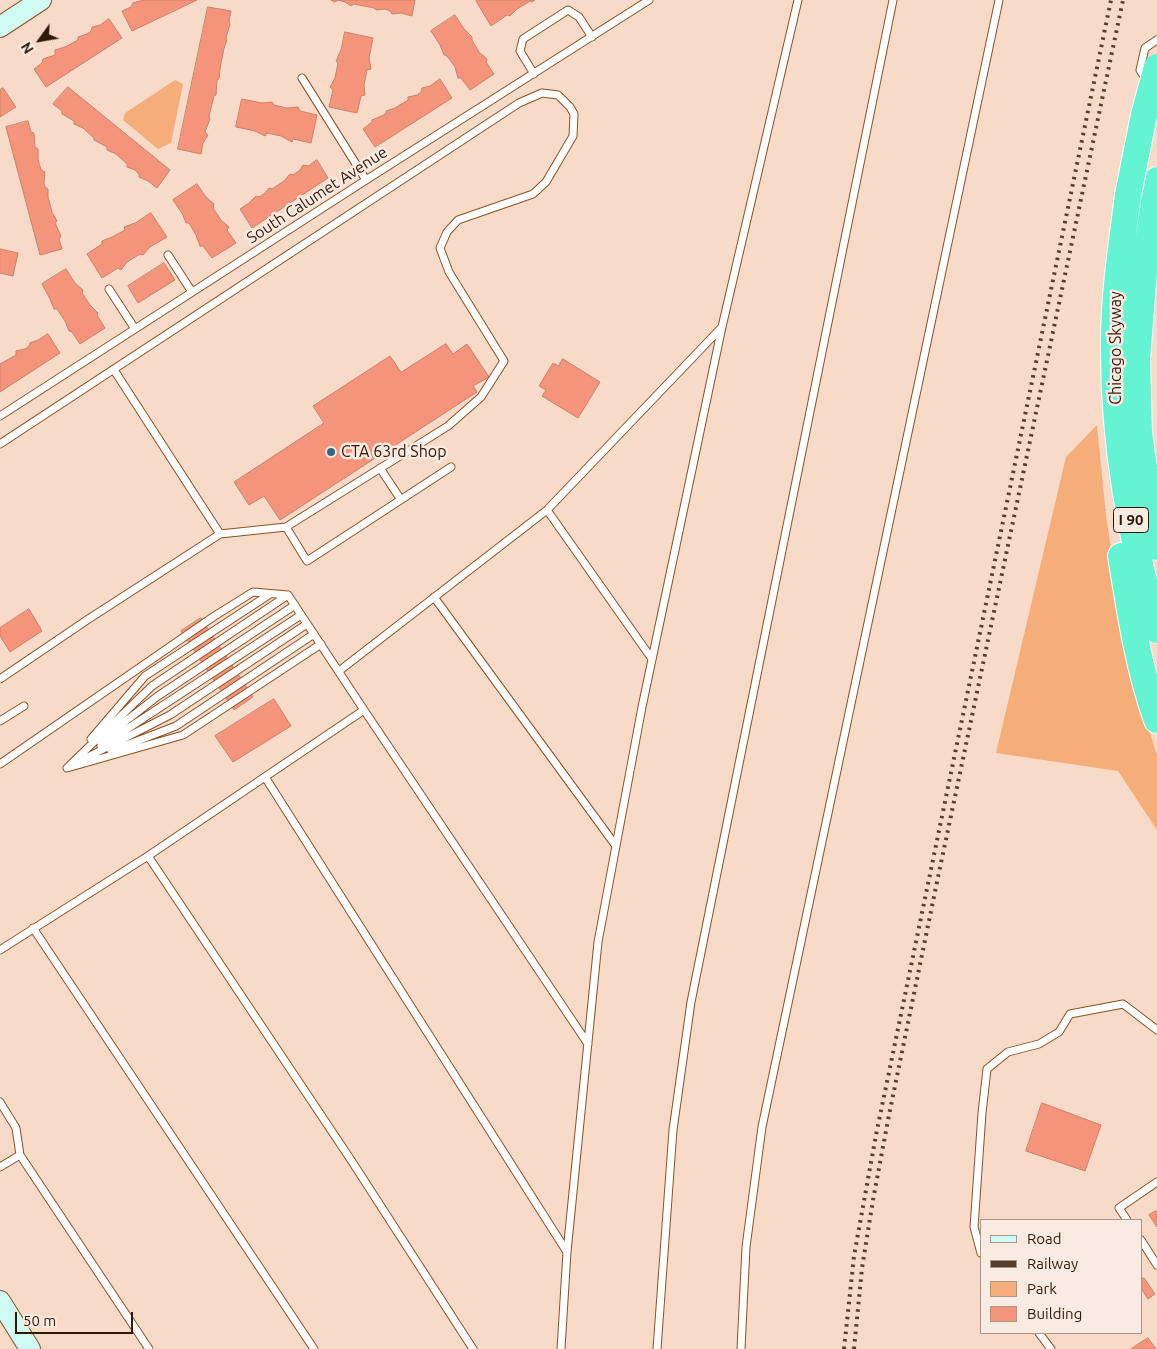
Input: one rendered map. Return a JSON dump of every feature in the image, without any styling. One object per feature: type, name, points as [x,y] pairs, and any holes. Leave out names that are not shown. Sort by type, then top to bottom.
[{"type":"highway","name":"Chicago Skyway","points":[[1157,67],[1144,115],[1128,195],[1117,283],[1114,341],[1115,408],[1124,479],[1143,582],[1157,630]]},
{"type":"highway","name":"Chicago Skyway","points":[[1155,189],[1144,271],[1137,359],[1139,432],[1157,547]]},
{"type":"highway","points":[[1115,408],[1110,478],[1112,503],[1136,646],[1150,701],[1157,720]]},
{"type":"highway","points":[[1142,455],[1157,493]]},
{"type":"main road","points":[[0,27],[41,0]]},
{"type":"main road","points":[[0,1301],[30,1349]]},
{"type":"lane","name":"South Calumet Avenue","points":[[0,416],[649,0]]},
{"type":"lane","points":[[561,1349],[567,1252],[598,942],[652,659],[722,327],[798,0]]},
{"type":"lane","points":[[657,1349],[673,1130],[691,1002],[892,0]]},
{"type":"lane","points":[[741,1349],[746,1247],[762,1127],[999,0]]},
{"type":"lane","points":[[534,74],[520,51],[522,39],[568,10],[579,17],[592,37]]},
{"type":"lane","points":[[1157,40],[1145,48],[1140,70],[1157,97]]},
{"type":"lane","points":[[302,78],[366,180]]},
{"type":"lane","points":[[0,444],[520,104],[542,93],[558,95],[570,107],[574,114],[573,136],[546,182],[533,194],[458,220],[446,232],[440,248],[449,272],[504,361],[481,397],[448,426],[286,527],[220,534],[0,679]]},
{"type":"lane","points":[[168,255],[192,292]]},
{"type":"lane","points":[[109,289],[135,329]]},
{"type":"lane","points":[[339,671],[547,510],[722,327]]},
{"type":"lane","points":[[114,370],[220,534]]},
{"type":"lane","points":[[286,527],[307,561],[451,467]]},
{"type":"lane","points":[[380,468],[400,500]]},
{"type":"lane","points":[[547,510],[652,659]]},
{"type":"lane","points":[[0,764],[213,617],[253,592],[288,595]]},
{"type":"lane","points":[[67,768],[145,676],[270,594]]},
{"type":"lane","points":[[288,595],[588,1044]]},
{"type":"lane","points":[[67,768],[152,686],[288,595]]},
{"type":"lane","points":[[434,597],[616,846]]},
{"type":"lane","points":[[67,768],[158,696],[294,605]]},
{"type":"lane","points":[[67,768],[301,615]]},
{"type":"lane","points":[[67,768],[170,715],[307,624]]},
{"type":"lane","points":[[67,768],[176,726],[314,634]]},
{"type":"lane","points":[[67,768],[183,735],[320,644]]},
{"type":"lane","points":[[0,721],[24,706]]},
{"type":"lane","points":[[0,950],[148,856],[364,710]]},
{"type":"lane","points":[[265,777],[567,1252]]},
{"type":"lane","points":[[148,856],[351,1160],[473,1349]]},
{"type":"lane","points":[[33,928],[314,1349]]},
{"type":"lane","points":[[980,1249],[974,1227],[987,1069],[1008,1052],[1039,1044],[1059,1032],[1070,1014],[1123,1004],[1157,1030]]},
{"type":"lane","points":[[0,1102],[16,1128],[20,1155],[149,1349]]},
{"type":"lane","points":[[0,1167],[20,1155]]},
{"type":"lane","points":[[1126,1219],[1119,1208],[1157,1182]]},
{"type":"lane","points":[[1142,1242],[1157,1265]]},
{"type":"lane","points":[[1040,1334],[1051,1349]]},
{"type":"green space","points":[[175,80],[183,84],[171,143],[158,149],[123,120],[125,113]]},
{"type":"green space","points":[[1097,425],[1106,516],[1121,611],[1141,705],[1157,755],[1157,830],[1118,771],[996,753],[1066,457]]},
{"type":"building","points":[[145,0],[197,0],[132,31],[122,11],[131,7],[133,3]]},
{"type":"building","points":[[338,0],[415,0],[412,16],[401,13],[392,14],[385,9],[376,10],[354,4],[351,6]]},
{"type":"building","points":[[535,0],[530,1],[510,16],[507,15],[491,26],[476,1]]},
{"type":"building","points":[[208,7],[231,11],[227,40],[219,79],[217,80],[216,95],[214,96],[210,119],[205,132],[208,135],[203,143],[201,154],[178,149]]},
{"type":"building","points":[[455,15],[472,37],[479,52],[487,59],[486,62],[494,74],[470,90],[461,78],[458,78],[455,67],[447,56],[444,55],[431,31]]},
{"type":"building","points":[[109,19],[122,38],[46,87],[34,69],[42,63],[43,59],[55,55],[55,50],[78,40],[78,37],[91,31],[92,27],[100,25]]},
{"type":"building","points":[[345,32],[373,38],[369,58],[371,69],[367,70],[364,85],[365,95],[361,96],[357,113],[329,107],[333,90],[330,87],[335,78],[338,63],[336,61],[341,50]]},
{"type":"building","points":[[440,79],[452,98],[375,147],[363,129],[372,120],[386,114],[386,111],[408,100],[408,97],[417,95],[421,92],[422,88],[430,86]]},
{"type":"building","points":[[68,87],[170,170],[157,188],[139,177],[135,170],[127,167],[127,164],[116,154],[94,140],[83,128],[74,124],[74,121],[62,114],[62,111],[53,104]]},
{"type":"building","points":[[3,88],[16,107],[0,117],[0,90]]},
{"type":"building","points":[[242,99],[262,103],[272,102],[274,105],[287,108],[298,107],[300,111],[317,115],[311,143],[293,139],[292,142],[281,136],[267,133],[265,136],[255,131],[236,127]]},
{"type":"building","points":[[28,121],[31,132],[34,133],[35,147],[38,149],[41,170],[45,172],[45,187],[48,189],[52,212],[57,221],[55,223],[61,236],[59,239],[62,249],[40,255],[6,127]]},
{"type":"building","points":[[317,160],[328,178],[252,228],[240,209],[256,196],[259,197],[269,188],[272,189],[284,181],[290,174],[293,175],[303,165],[308,166]]},
{"type":"building","points":[[197,184],[206,197],[214,204],[213,208],[221,220],[229,227],[227,230],[236,243],[212,258],[203,246],[200,246],[189,223],[186,223],[173,200]]},
{"type":"building","points":[[151,213],[167,237],[150,247],[143,255],[140,254],[127,262],[121,270],[118,268],[102,278],[87,254],[102,244],[102,241],[125,230],[124,227],[135,223]]},
{"type":"building","points":[[0,249],[18,253],[13,276],[0,273]]},
{"type":"building","points":[[164,263],[175,280],[138,303],[128,286]]},
{"type":"building","points":[[66,269],[75,283],[83,290],[82,293],[98,313],[97,315],[105,328],[80,344],[72,332],[69,331],[57,309],[54,309],[42,284]]},
{"type":"building","points":[[48,334],[60,353],[0,392],[0,364],[16,355],[16,351],[25,349],[30,343]]},
{"type":"building","name":"CTA 63rd Shop","points":[[446,344],[453,354],[467,344],[489,377],[473,386],[477,392],[280,520],[264,496],[249,505],[234,482],[324,423],[313,406],[390,356],[401,372]]},
{"type":"building","points":[[563,359],[600,382],[578,418],[542,396],[546,390],[539,386],[553,363],[558,366]]},
{"type":"building","points":[[29,609],[42,631],[10,652],[0,636],[0,628]]},
{"type":"building","points":[[201,618],[253,697],[234,710],[181,631]]},
{"type":"building","points":[[274,699],[291,726],[233,762],[215,736]]},
{"type":"building","points":[[1042,1103],[1101,1125],[1085,1171],[1026,1151]]},
{"type":"building","points":[[1156,1211],[1157,1213],[1157,1227],[1149,1215]]},
{"type":"building","points":[[1144,1278],[1155,1294],[1148,1299],[1142,1290],[1142,1279]]},
{"type":"building","points":[[1148,1338],[1156,1349],[1131,1349]]},
{"type":"railway","points":[[844,1349],[854,1256],[876,1135],[1111,0]]},
{"type":"railway","points":[[854,1349],[862,1268],[889,1115],[1123,0]]},
{"type":"place","name":"CTA 63rd Shop","points":[[331,452]]}]
